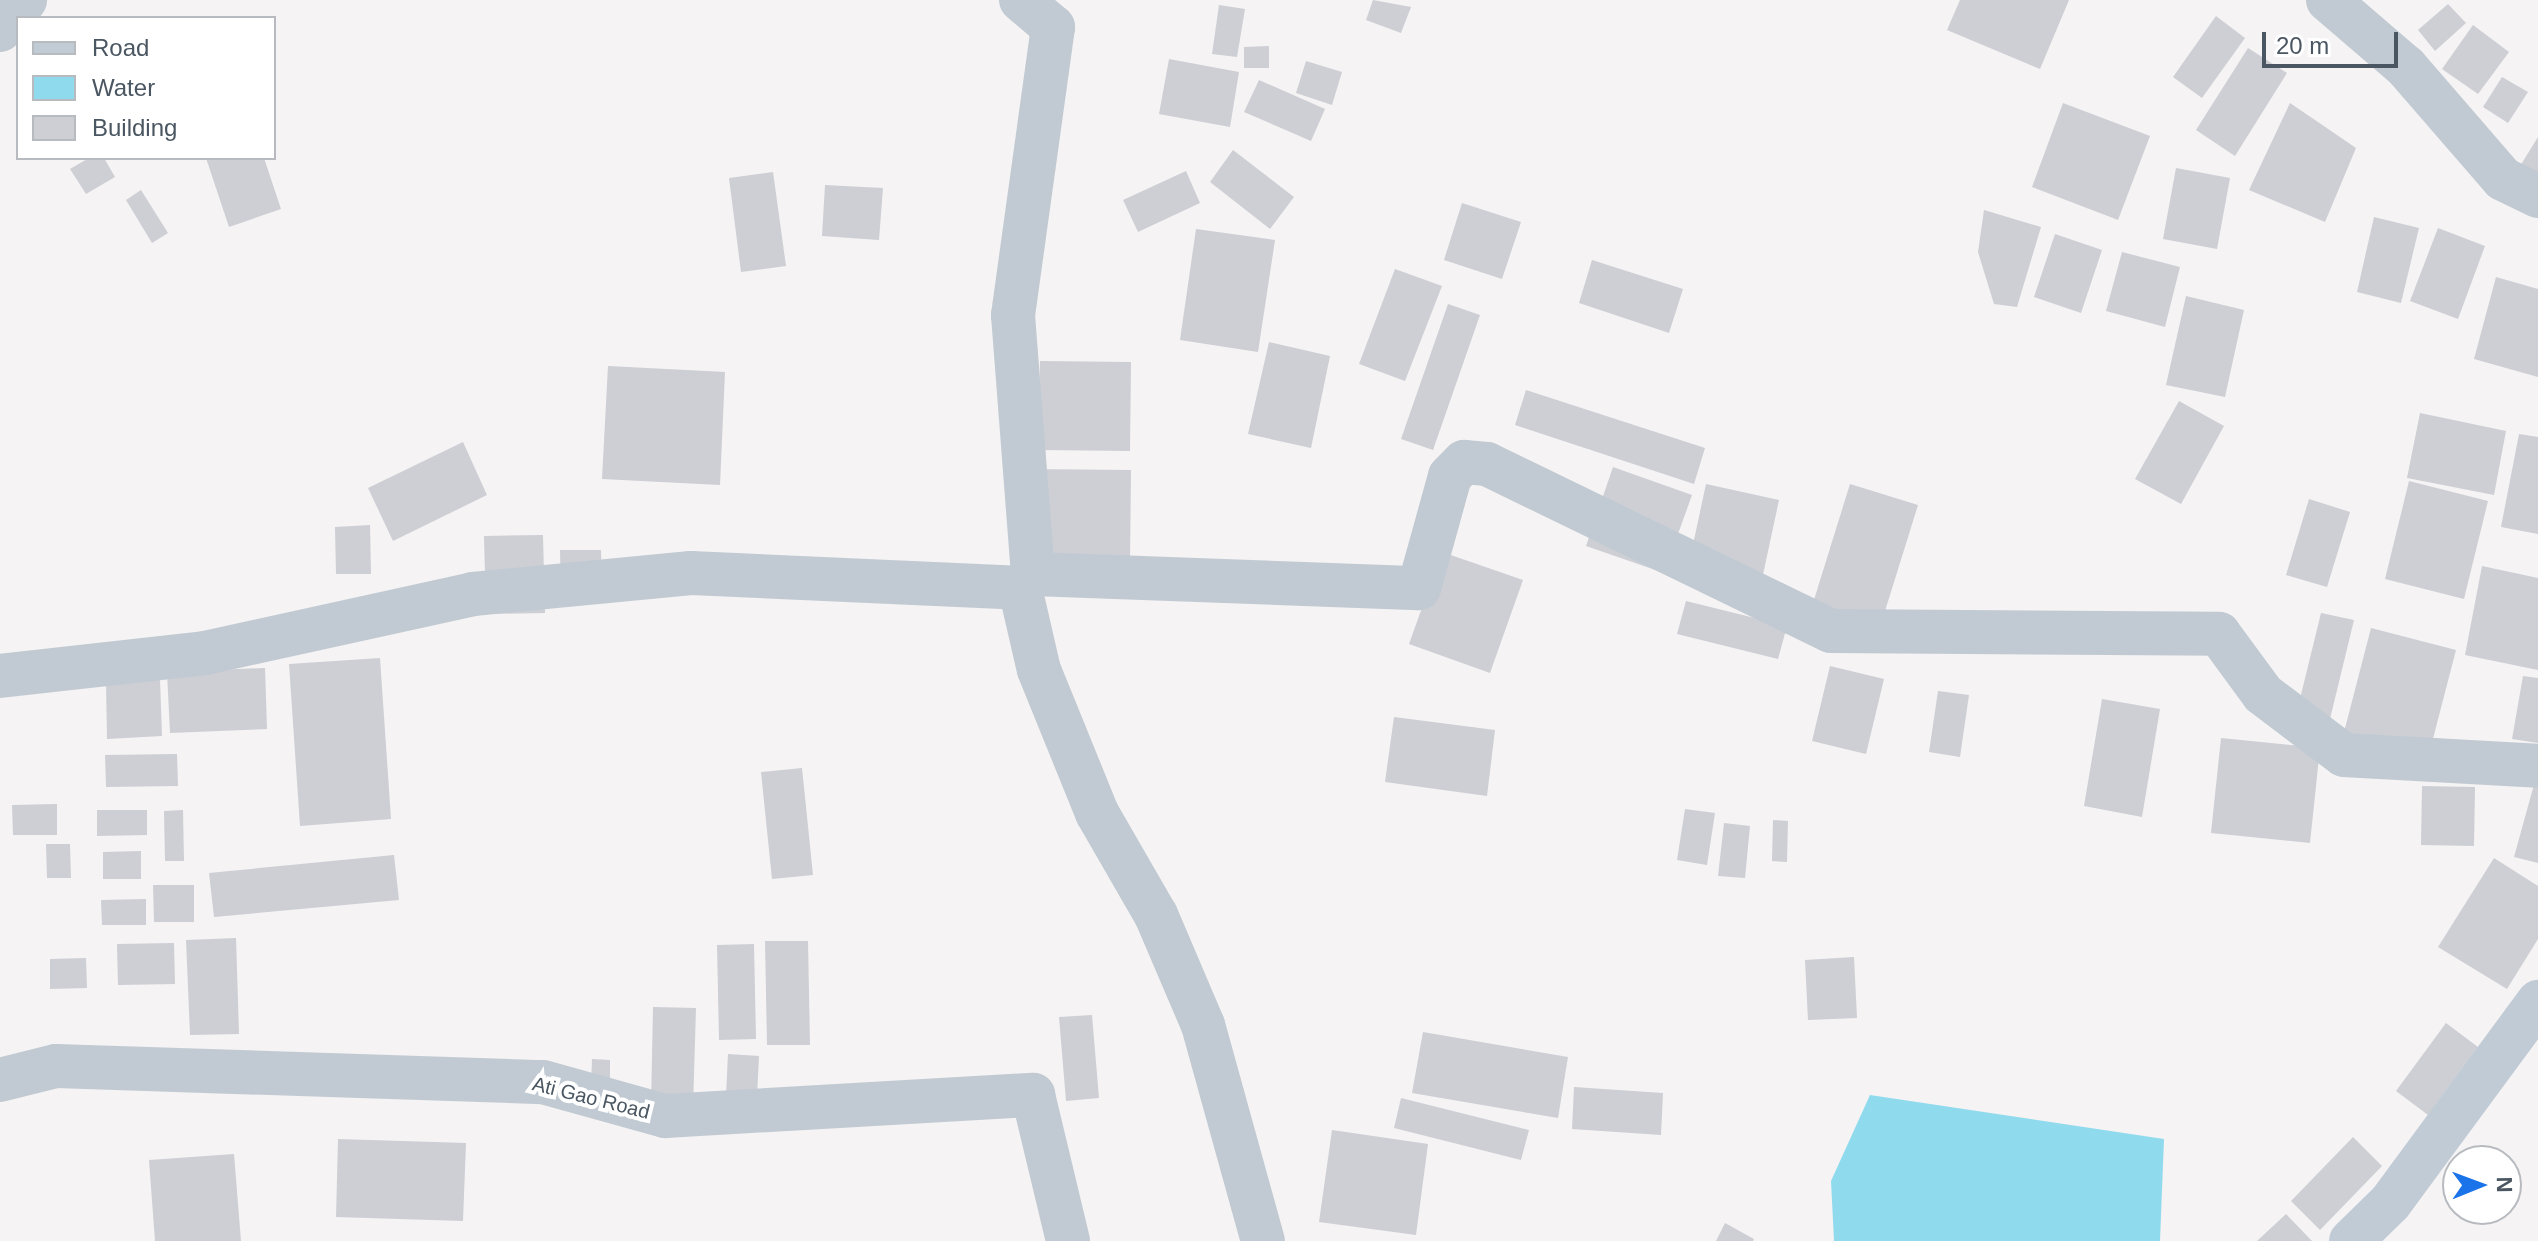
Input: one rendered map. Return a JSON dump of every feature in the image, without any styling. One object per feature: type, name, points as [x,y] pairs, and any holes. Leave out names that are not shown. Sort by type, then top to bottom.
[{"type":"main road","points":[[2351,1241],[2390,1203],[2538,1002]]},
{"type":"street","points":[[0,30],[25,0]]},
{"type":"street","points":[[1021,0],[1053,27],[1013,315],[1026,581],[1039,670],[1097,813],[1156,915],[1203,1025],[1263,1241]]},
{"type":"street","points":[[2328,0],[2406,67],[2503,179],[2538,196]]},
{"type":"street","points":[[0,676],[205,653],[473,594],[691,573],[1419,588],[1450,476],[1464,462],[1487,464],[1831,631],[2219,634],[2263,694],[2344,755],[2538,766]]},
{"type":"street","name":"Ati Gao Road","points":[[0,1080],[56,1066],[543,1082],[665,1116],[1033,1095],[1068,1241]]},
{"type":"water","points":[[1870,1095],[2164,1139],[2160,1241],[1834,1241],[1831,1181]]},
{"type":"building","points":[[1373,0],[1411,7],[1401,33],[1366,20]]},
{"type":"building","points":[[1960,0],[2069,0],[2040,69],[1947,30]]},
{"type":"building","points":[[2448,4],[2466,23],[2435,51],[2418,30]]},
{"type":"building","points":[[1219,5],[1245,9],[1237,57],[1212,54]]},
{"type":"building","points":[[2216,16],[2245,38],[2202,98],[2173,77]]},
{"type":"building","points":[[2473,25],[2509,52],[2478,94],[2442,69]]},
{"type":"building","points":[[1269,46],[1269,68],[1244,68],[1244,47]]},
{"type":"building","points":[[2248,48],[2287,73],[2235,156],[2196,130]]},
{"type":"building","points":[[1169,59],[1239,72],[1230,127],[1159,114]]},
{"type":"building","points":[[1306,61],[1342,72],[1332,105],[1296,93]]},
{"type":"building","points":[[2502,77],[2528,92],[2508,123],[2483,107]]},
{"type":"building","points":[[1259,80],[1325,109],[1311,141],[1244,112]]},
{"type":"building","points":[[2063,103],[2150,136],[2118,220],[2032,187]]},
{"type":"building","points":[[2290,103],[2356,148],[2325,222],[2249,190]]},
{"type":"building","points":[[2538,137],[2538,171],[2533,180],[2517,171]]},
{"type":"building","points":[[1233,150],[1294,197],[1270,229],[1210,182]]},
{"type":"building","points":[[86,160],[105,160],[115,177],[86,194],[70,169]]},
{"type":"building","points":[[207,160],[265,160],[281,209],[229,227]]},
{"type":"building","points":[[2176,168],[2230,178],[2217,249],[2163,239]]},
{"type":"building","points":[[1186,171],[1200,203],[1138,232],[1123,200]]},
{"type":"building","points":[[773,172],[786,266],[741,272],[729,178]]},
{"type":"building","points":[[825,185],[883,188],[879,240],[822,236]]},
{"type":"building","points":[[141,190],[168,233],[152,243],[126,200]]},
{"type":"building","points":[[1462,203],[1521,222],[1502,279],[1444,260]]},
{"type":"building","points":[[1984,210],[2041,227],[2017,307],[1994,304],[1978,252]]},
{"type":"building","points":[[2374,217],[2419,228],[2401,303],[2357,292]]},
{"type":"building","points":[[2438,228],[2485,246],[2458,319],[2410,301]]},
{"type":"building","points":[[1196,229],[1275,240],[1258,352],[1180,340]]},
{"type":"building","points":[[2055,234],[2102,250],[2081,313],[2034,297]]},
{"type":"building","points":[[2122,252],[2180,267],[2165,327],[2106,311]]},
{"type":"building","points":[[1592,260],[1683,289],[1669,333],[1579,303]]},
{"type":"building","points":[[1395,269],[1442,286],[1405,381],[1359,364]]},
{"type":"building","points":[[2496,277],[2538,289],[2538,377],[2474,359]]},
{"type":"building","points":[[2186,296],[2244,310],[2225,397],[2166,385]]},
{"type":"building","points":[[1448,304],[1480,315],[1433,450],[1401,439]]},
{"type":"building","points":[[1269,342],[1330,356],[1311,448],[1248,434]]},
{"type":"building","points":[[1040,361],[1131,362],[1130,451],[1039,450]]},
{"type":"building","points":[[608,366],[725,372],[720,485],[602,479]]},
{"type":"building","points":[[1526,390],[1705,448],[1694,484],[1515,425]]},
{"type":"building","points":[[2179,401],[2224,426],[2181,504],[2135,479]]},
{"type":"building","points":[[2420,413],[2506,431],[2494,495],[2407,478]]},
{"type":"building","points":[[2519,434],[2538,437],[2538,534],[2501,527]]},
{"type":"building","points":[[463,442],[487,495],[393,541],[368,488]]},
{"type":"building","points":[[1613,467],[1692,495],[1664,573],[1586,546]]},
{"type":"building","points":[[1026,469],[1131,470],[1130,562],[1026,562]]},
{"type":"building","points":[[2409,481],[2488,501],[2464,599],[2385,579]]},
{"type":"building","points":[[1706,484],[1779,500],[1758,598],[1685,582]]},
{"type":"building","points":[[1850,484],[1918,505],[1881,624],[1813,603]]},
{"type":"building","points":[[2309,499],[2350,512],[2327,587],[2286,575]]},
{"type":"building","points":[[370,525],[371,574],[336,574],[335,527]]},
{"type":"building","points":[[543,535],[545,613],[486,614],[484,536]]},
{"type":"building","points":[[560,550],[601,550],[602,599],[561,599]]},
{"type":"building","points":[[1442,552],[1523,580],[1490,673],[1409,644]]},
{"type":"building","points":[[2482,566],[2538,578],[2538,670],[2465,655]]},
{"type":"building","points":[[1686,601],[1787,626],[1778,659],[1677,634]]},
{"type":"building","points":[[2321,613],[2354,620],[2330,719],[2297,711]]},
{"type":"building","points":[[2371,628],[2456,650],[2428,758],[2343,736]]},
{"type":"building","points":[[380,658],[391,819],[300,826],[289,664]]},
{"type":"building","points":[[1830,666],[1884,679],[1866,754],[1812,741]]},
{"type":"building","points":[[265,668],[267,729],[170,733],[167,672]]},
{"type":"building","points":[[2523,676],[2538,678],[2538,743],[2512,739]]},
{"type":"building","points":[[160,679],[162,736],[107,739],[106,682]]},
{"type":"building","points":[[1938,691],[1969,695],[1960,757],[1929,752]]},
{"type":"building","points":[[2102,699],[2160,709],[2142,817],[2084,806]]},
{"type":"building","points":[[1394,717],[1495,730],[1487,796],[1385,782]]},
{"type":"building","points":[[2221,738],[2320,748],[2310,843],[2211,833]]},
{"type":"building","points":[[177,754],[178,786],[106,787],[105,755]]},
{"type":"building","points":[[802,768],[813,875],[772,879],[761,772]]},
{"type":"building","points":[[2538,770],[2538,863],[2514,857]]},
{"type":"building","points":[[2422,786],[2475,787],[2474,846],[2421,845]]},
{"type":"building","points":[[57,804],[57,835],[13,835],[12,805]]},
{"type":"building","points":[[1685,809],[1715,813],[1707,865],[1677,860]]},
{"type":"building","points":[[97,810],[147,810],[147,835],[97,836]]},
{"type":"building","points":[[183,810],[184,861],[165,861],[164,811]]},
{"type":"building","points":[[1773,820],[1788,821],[1787,862],[1772,861]]},
{"type":"building","points":[[1724,823],[1750,826],[1745,878],[1718,876]]},
{"type":"building","points":[[46,844],[70,844],[71,878],[47,878]]},
{"type":"building","points":[[141,851],[141,879],[103,879],[103,852]]},
{"type":"building","points":[[394,855],[399,900],[214,917],[209,873]]},
{"type":"building","points":[[2494,858],[2538,886],[2538,939],[2507,989],[2438,947]]},
{"type":"building","points":[[153,885],[194,885],[194,922],[154,922]]},
{"type":"building","points":[[146,899],[146,925],[102,925],[101,900]]},
{"type":"building","points":[[236,938],[239,1034],[190,1035],[186,940]]},
{"type":"building","points":[[765,941],[808,941],[810,1045],[767,1045]]},
{"type":"building","points":[[174,943],[175,984],[118,985],[117,944]]},
{"type":"building","points":[[754,944],[756,1039],[719,1040],[717,945]]},
{"type":"building","points":[[1854,957],[1857,1018],[1808,1020],[1805,960]]},
{"type":"building","points":[[86,958],[87,988],[50,989],[50,959]]},
{"type":"building","points":[[653,1007],[696,1008],[693,1108],[651,1107]]},
{"type":"building","points":[[1092,1015],[1099,1098],[1066,1101],[1059,1017]]},
{"type":"building","points":[[2446,1023],[2478,1047],[2428,1115],[2396,1091]]},
{"type":"building","points":[[1423,1032],[1568,1057],[1558,1118],[1412,1093]]},
{"type":"building","points":[[728,1054],[759,1056],[757,1097],[726,1096]]},
{"type":"building","points":[[592,1059],[610,1060],[610,1089],[591,1088]]},
{"type":"building","points":[[1574,1087],[1663,1093],[1661,1135],[1572,1129]]},
{"type":"building","points":[[1401,1098],[1529,1130],[1521,1160],[1394,1128]]},
{"type":"building","points":[[1332,1130],[1428,1144],[1416,1235],[1319,1222]]},
{"type":"building","points":[[2353,1137],[2382,1166],[2320,1230],[2291,1201]]},
{"type":"building","points":[[338,1139],[466,1143],[463,1221],[336,1217]]},
{"type":"building","points":[[234,1154],[241,1241],[155,1241],[149,1160]]},
{"type":"building","points":[[2286,1214],[2312,1241],[2257,1241]]},
{"type":"building","points":[[1725,1223],[1754,1239],[1753,1241],[1716,1241]]}]
